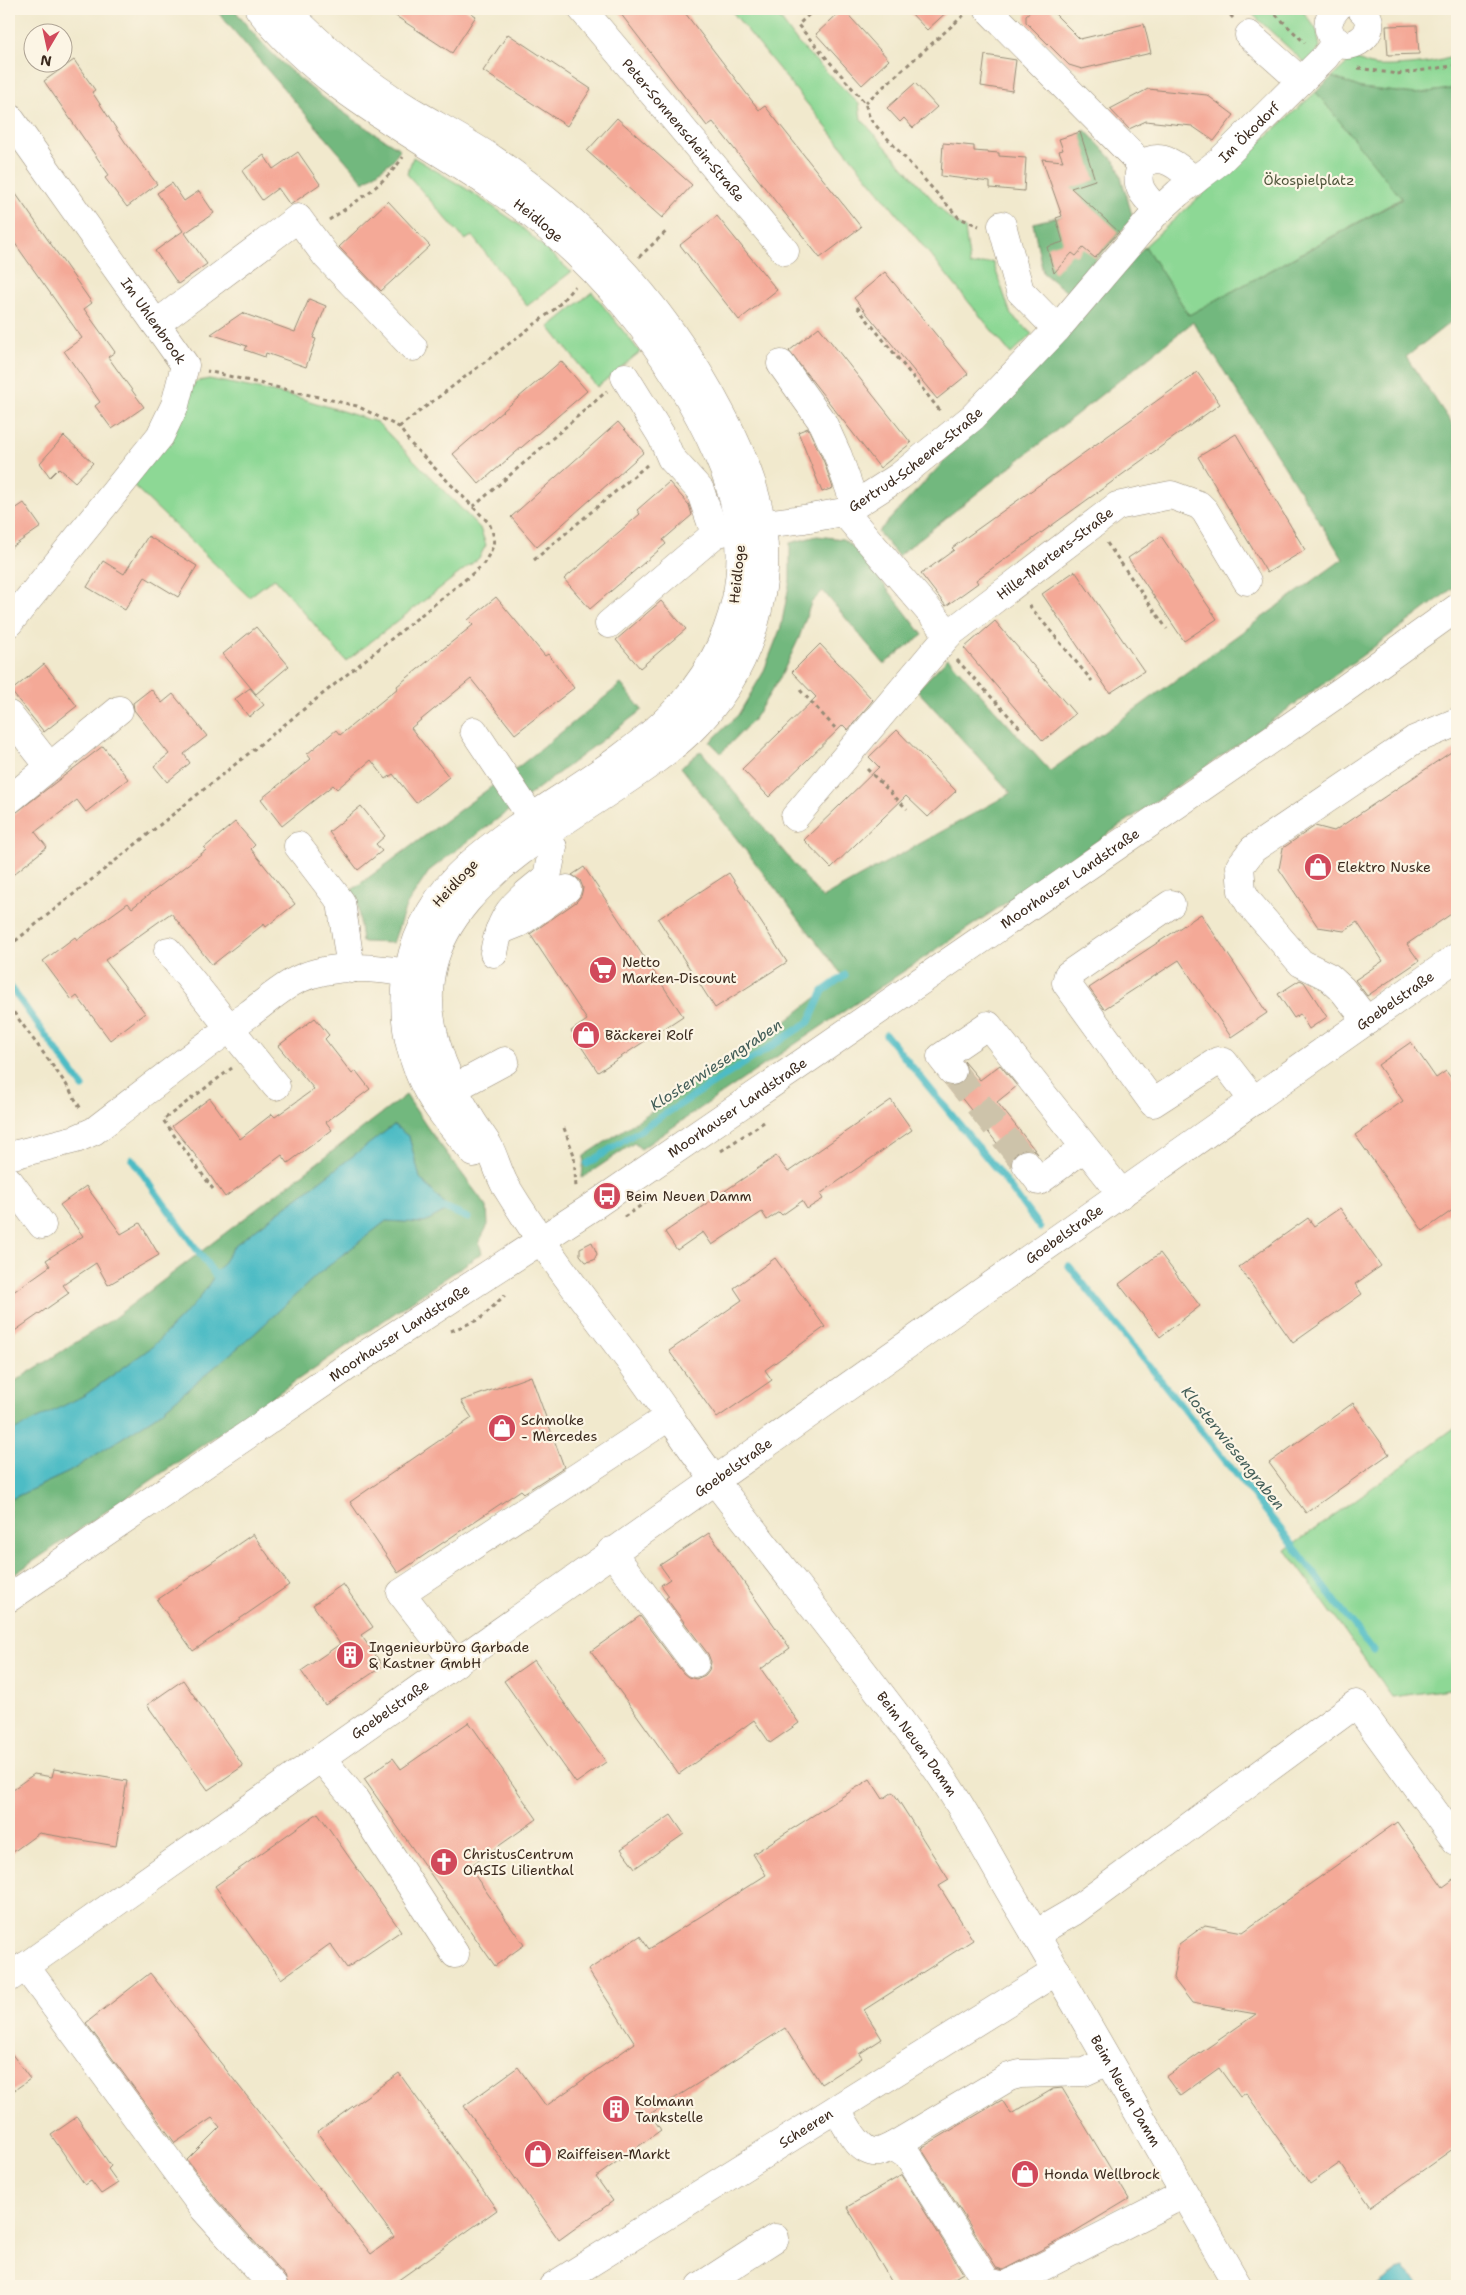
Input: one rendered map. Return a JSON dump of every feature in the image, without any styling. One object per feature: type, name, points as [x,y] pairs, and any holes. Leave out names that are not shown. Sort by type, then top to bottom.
[{"type":"street","name":"Heidloge","points":[[259,9],[302,56],[332,80],[392,123],[458,163],[528,211],[552,230],[604,282],[642,328],[674,373],[694,406],[720,459],[735,502],[741,565],[733,612],[722,647],[704,678],[690,697],[661,727],[538,827],[511,859],[468,900],[448,928],[436,956],[420,975],[429,1000],[431,1028],[440,1058],[443,1094],[491,1149],[499,1176],[542,1240]]},
{"type":"street","name":"Heidloge","points":[[285,9],[328,51],[352,71],[411,111],[479,150],[550,203],[586,235],[635,286],[682,346],[710,391],[741,454],[757,498],[739,529]]},
{"type":"street","name":"Peter-Sonnenschein-Straße","points":[[582,9],[785,251]]},
{"type":"street","points":[[988,9],[1142,165]]},
{"type":"street","points":[[1328,27],[1345,45],[1354,44],[1365,36],[1369,28],[1368,19],[1361,9]]},
{"type":"street","name":"Im Ökodorf","points":[[1194,181],[1220,161],[1301,80],[1328,27]]},
{"type":"street","points":[[1249,34],[1301,80]]},
{"type":"street","name":"Im Uhlenbrook","points":[[9,116],[185,365],[174,405],[160,436],[9,623]]},
{"type":"street","points":[[1159,211],[1140,190],[1138,180],[1142,165],[1155,158],[1164,160],[1174,164],[1194,181]]},
{"type":"street","name":"Gertrud-Scheene-Straße","points":[[739,529],[849,508],[900,476],[973,417],[1057,329],[1159,211],[1194,181]]},
{"type":"street","points":[[156,324],[298,218],[326,256],[384,314],[413,347]]},
{"type":"street","points":[[1002,225],[1020,291],[1057,329]]},
{"type":"street","points":[[781,364],[823,423],[838,456],[849,508],[945,639]]},
{"type":"street","points":[[609,624],[739,529],[671,458],[662,434],[624,377]]},
{"type":"street","name":"Hille-Mertens-Straße","points":[[795,817],[945,639],[1117,506],[1170,495],[1199,506],[1205,510],[1246,581]]},
{"type":"street","name":"Moorhauser Landstraße","points":[[9,1598],[357,1360],[542,1240],[789,1072],[1343,690],[1457,608]]},
{"type":"street","points":[[9,800],[119,710]]},
{"type":"street","points":[[9,715],[49,766]]},
{"type":"street","points":[[1366,1021],[1342,989],[1329,977],[1300,963],[1249,903],[1242,891],[1240,866],[1253,849],[1414,740],[1457,722]]},
{"type":"street","points":[[474,731],[553,847],[547,877],[512,906],[496,943],[519,923],[568,889]]},
{"type":"street","points":[[298,846],[341,902],[351,969]]},
{"type":"street","points":[[1171,904],[1068,975],[1066,983],[1153,1103],[1218,1061],[1224,1062],[1254,1101]]},
{"type":"street","points":[[168,951],[276,1086]]},
{"type":"street","name":"Goebelstraße","points":[[17,1972],[1457,957]]},
{"type":"street","points":[[9,1156],[76,1139],[94,1131],[298,979],[325,972],[351,969],[394,970],[420,975]]},
{"type":"street","points":[[952,1071],[942,1057],[988,1025],[1122,1194]]},
{"type":"street","points":[[443,1094],[505,1062]]},
{"type":"street","points":[[1026,1164],[1039,1181],[1084,1148]]},
{"type":"street","points":[[9,1181],[42,1225]]},
{"type":"street","name":"Beim Neuen Damm","points":[[542,1240],[670,1416],[714,1480],[936,1769],[1057,1972],[1184,2194],[1232,2284]]},
{"type":"street","points":[[455,1664],[401,1593],[670,1416]]},
{"type":"street","points":[[611,1552],[695,1662]]},
{"type":"street","points":[[1035,1934],[1073,1912],[1356,1704],[1456,1841]]},
{"type":"street","points":[[321,1758],[354,1798],[455,1954]]},
{"type":"street","points":[[17,1972],[204,2209],[273,2286]]},
{"type":"street","name":"Scheeren","points":[[553,2286],[1057,1972]]},
{"type":"street","points":[[837,2110],[859,2144],[870,2151],[878,2152],[893,2146],[1009,2077],[1020,2074],[1084,2072],[1108,2061]]},
{"type":"street","points":[[893,2146],[908,2156],[986,2282],[1005,2286],[1184,2194]]},
{"type":"street","points":[[701,2286],[775,2238]]},
{"type":"path","points":[[815,9],[798,25],[865,103],[870,119],[959,218],[980,227],[1002,225]]},
{"type":"path","points":[[865,103],[971,9]]},
{"type":"path","points":[[1270,9],[1311,49],[1328,27],[1365,70],[1397,74],[1452,66],[1457,62]]},
{"type":"path","points":[[639,257],[668,230]]},
{"type":"path","points":[[399,427],[556,308],[576,286]]},
{"type":"path","points":[[857,307],[956,430]]},
{"type":"path","points":[[9,946],[482,566],[494,546],[494,534],[489,523],[411,444],[399,427],[357,406],[185,365]]},
{"type":"path","points":[[473,506],[592,402],[624,377]]},
{"type":"path","points":[[534,560],[667,449]]},
{"type":"path","points":[[1094,524],[1167,629]]},
{"type":"path","points":[[1013,585],[1092,681]]},
{"type":"path","points":[[945,639],[1021,729]]},
{"type":"path","points":[[800,690],[851,750],[907,809]]},
{"type":"path","points":[[9,1006],[66,1084],[94,1131]]},
{"type":"path","points":[[214,1189],[163,1120],[251,1054]]},
{"type":"path","points":[[564,1128],[574,1155],[576,1189]]},
{"type":"green space","points":[[215,9],[234,9],[251,31],[289,70],[331,104],[400,149],[392,161],[364,182]]},
{"type":"green space","points":[[730,9],[773,9],[798,43],[859,104],[861,119],[949,218],[965,229],[970,266],[993,262],[1011,315],[1032,334],[1011,354]]},
{"type":"green space","points":[[1247,9],[1301,9],[1317,30],[1320,48],[1306,64]]},
{"type":"green space","points":[[1457,54],[1457,88],[1415,94],[1361,88],[1332,77],[1353,58],[1373,65],[1394,66],[1441,60]]},
{"type":"green space","points":[[1332,77],[1361,88],[1415,94],[1457,88],[1457,317],[1406,357],[1457,431],[1457,585],[1358,659],[1155,802],[641,1149],[634,1143],[582,1178],[584,1156],[776,1029],[843,976],[681,767],[701,751],[822,898],[1011,793],[917,690],[948,658],[1050,771],[1343,559],[1193,322],[898,556],[878,532],[1145,246],[1189,315],[1402,199],[1316,92]]},
{"type":"green space","name":"Ökospielplatz","points":[[1316,92],[1402,198],[1189,315],[1145,246]]},
{"type":"green space","points":[[1085,130],[1117,164],[1133,218],[1067,292],[1043,273],[1033,223],[1065,215],[1068,148]]},
{"type":"green space","points":[[413,157],[465,188],[517,223],[571,272],[527,306],[472,236],[465,240],[407,174]]},
{"type":"green space","points":[[592,292],[640,352],[597,387],[549,327]]},
{"type":"green space","points":[[209,379],[297,397],[377,422],[480,528],[486,545],[479,558],[346,661],[274,578],[249,597],[133,485],[172,435],[195,382]]},
{"type":"green space","points":[[817,536],[843,539],[858,551],[923,635],[884,664],[823,591],[811,603],[799,638],[782,674],[754,719],[721,753],[710,742],[738,715],[763,673],[781,627],[790,580],[790,543]]},
{"type":"green space","points":[[621,684],[642,710],[430,870],[406,906],[393,943],[362,942],[357,899],[349,892],[522,764]]},
{"type":"green space","points":[[406,1095],[427,1127],[487,1207],[488,1225],[479,1242],[482,1253],[9,1578],[9,1500],[69,1472],[156,1416],[253,1335],[317,1275],[386,1221],[423,1223],[449,1209],[420,1178],[409,1137],[394,1125],[235,1245],[199,1299],[152,1347],[85,1395],[9,1434],[9,1385],[114,1318]]},
{"type":"green space","points":[[1457,1426],[1457,1688],[1392,1697],[1286,1550]]},
{"type":"water","points":[[394,1125],[409,1137],[420,1178],[449,1209],[423,1223],[386,1221],[317,1275],[253,1335],[156,1416],[69,1472],[9,1500],[9,1434],[11,1432],[85,1395],[152,1347],[199,1299],[235,1245]]},
{"type":"water","points":[[1404,2269],[1421,2286],[1377,2286],[1397,2271]]},
{"type":"building","points":[[385,9],[465,9],[476,16],[452,53]]},
{"type":"building","points":[[617,9],[682,9],[759,110],[765,106],[861,227],[820,258],[713,122],[707,126]]},
{"type":"building","points":[[843,9],[889,60],[862,85],[816,34]]},
{"type":"building","points":[[907,9],[950,9],[927,30]]},
{"type":"building","points":[[1033,9],[1050,9],[1080,39],[1144,24],[1151,53],[1082,69],[1069,65],[1026,22],[1026,15]]},
{"type":"building","points":[[1417,25],[1419,54],[1388,55],[1386,26]]},
{"type":"building","points":[[508,34],[591,89],[567,126],[483,71]]},
{"type":"building","points":[[985,55],[1016,60],[1012,91],[981,86]]},
{"type":"building","points":[[74,60],[95,90],[92,92],[125,142],[157,184],[127,207],[105,178],[109,175],[44,81],[57,72],[72,72],[72,61]]},
{"type":"building","points":[[915,83],[937,107],[913,128],[904,118],[900,122],[887,108]]},
{"type":"building","points":[[1148,89],[1207,95],[1234,115],[1214,141],[1192,126],[1146,121],[1129,129],[1110,109]]},
{"type":"building","points":[[617,118],[692,185],[662,218],[587,151]]},
{"type":"building","points":[[1080,132],[1095,180],[1071,188],[1119,232],[1095,258],[1083,248],[1076,256],[1072,253],[1054,273],[1047,247],[1063,242],[1056,218],[1062,216],[1042,159],[1063,161],[1059,151],[1063,150],[1059,139]]},
{"type":"building","points":[[943,143],[974,146],[974,151],[999,153],[999,156],[1026,158],[1024,191],[990,188],[990,182],[941,176]]},
{"type":"building","points":[[298,152],[320,184],[290,205],[278,188],[262,200],[242,171],[264,155],[273,169]]},
{"type":"building","points":[[172,183],[184,201],[199,191],[214,213],[185,233],[207,264],[178,284],[155,251],[183,231],[157,193]]},
{"type":"building","points":[[9,184],[92,303],[84,309],[115,352],[108,357],[144,407],[112,429],[95,406],[100,402],[64,351],[82,338],[9,235]]},
{"type":"building","points":[[388,201],[430,246],[381,291],[339,247]]},
{"type":"building","points":[[717,216],[777,290],[739,320],[680,245]]},
{"type":"building","points":[[885,272],[968,374],[937,399],[854,298]]},
{"type":"building","points":[[309,299],[326,306],[313,338],[316,339],[306,367],[266,353],[265,357],[245,350],[247,346],[211,334],[242,313],[295,332]]},
{"type":"building","points":[[819,327],[911,443],[880,468],[789,351]]},
{"type":"building","points":[[561,361],[587,391],[479,484],[453,454]]},
{"type":"building","points":[[1197,372],[1220,404],[976,580],[978,583],[946,606],[921,574],[954,550],[952,548],[968,536]]},
{"type":"building","points":[[618,422],[644,452],[537,547],[511,517]]},
{"type":"building","points":[[808,428],[824,462],[833,488],[822,492],[798,432]]},
{"type":"building","points":[[1236,434],[1305,550],[1267,573],[1198,457]]},
{"type":"building","points":[[64,436],[93,463],[75,482],[59,468],[50,477],[40,463]]},
{"type":"building","points":[[669,482],[689,505],[692,515],[663,540],[666,544],[590,609],[564,579],[640,514],[637,510]]},
{"type":"building","points":[[24,503],[41,527],[9,549],[9,513]]},
{"type":"building","points":[[148,536],[197,566],[178,597],[145,577],[125,610],[87,587],[103,561],[124,574]]},
{"type":"building","points":[[1161,536],[1217,619],[1184,641],[1128,558]]},
{"type":"building","points":[[1075,571],[1144,671],[1110,693],[1042,594]]},
{"type":"building","points":[[496,597],[545,656],[548,654],[574,688],[515,734],[471,679],[411,728],[449,777],[416,803],[393,774],[386,779],[371,760],[337,789],[333,785],[282,826],[261,799],[311,759],[307,754],[336,730],[340,735],[473,625],[468,620]]},
{"type":"building","points":[[661,601],[686,629],[640,668],[616,640]]},
{"type":"building","points":[[995,621],[1075,714],[1043,741],[964,648]]},
{"type":"building","points":[[256,627],[289,666],[256,694],[223,654]]},
{"type":"building","points":[[820,644],[873,700],[848,730],[843,725],[769,797],[742,769],[816,697],[792,672]]},
{"type":"building","points":[[44,664],[77,706],[44,732],[11,691]]},
{"type":"building","points":[[250,688],[264,705],[249,717],[235,699]]},
{"type":"building","points":[[151,689],[162,703],[173,694],[207,736],[184,754],[190,763],[167,782],[154,766],[169,754],[134,710],[133,703]]},
{"type":"building","points":[[897,730],[956,791],[928,817],[906,796],[831,868],[804,840],[879,767],[869,757]]},
{"type":"building","points":[[103,746],[128,779],[86,812],[77,800],[35,832],[47,847],[9,878],[9,818]]},
{"type":"building","points":[[1457,748],[1457,910],[1407,944],[1419,961],[1367,996],[1355,980],[1383,961],[1357,922],[1344,931],[1318,927],[1279,869],[1283,848],[1315,826],[1334,831]]},
{"type":"building","points":[[361,806],[385,836],[376,844],[382,851],[358,870],[329,832]]},
{"type":"building","points":[[235,822],[255,845],[251,849],[295,904],[266,927],[264,924],[212,965],[171,913],[105,960],[145,1013],[110,1040],[77,996],[72,1000],[43,961],[75,937],[77,940],[128,903],[132,908],[206,850],[204,848]]},
{"type":"building","points":[[584,867],[683,1016],[598,1072],[571,1031],[587,1020],[530,934],[576,902],[581,896],[583,888],[580,880],[572,875]]},
{"type":"building","points":[[729,873],[787,962],[715,1008],[658,919]]},
{"type":"building","points":[[1201,914],[1267,1013],[1231,1037],[1179,960],[1104,1009],[1089,988]]},
{"type":"building","points":[[1300,980],[1304,982],[1327,1017],[1309,1029],[1300,1014],[1294,1018],[1278,994]]},
{"type":"building","points":[[315,1018],[329,1035],[325,1039],[352,1074],[356,1071],[370,1089],[326,1122],[332,1130],[288,1163],[282,1155],[225,1197],[200,1161],[172,1126],[210,1098],[240,1139],[272,1114],[275,1117],[314,1089],[278,1046]]},
{"type":"building","points":[[1411,1042],[1436,1078],[1446,1071],[1457,1086],[1457,1207],[1423,1231],[1355,1135],[1403,1101],[1378,1065]]},
{"type":"building","points":[[964,1061],[980,1080],[1000,1065],[1017,1086],[997,1102],[1038,1154],[1032,1149],[1024,1149],[1016,1152],[1011,1161],[952,1086],[961,1084],[966,1077],[967,1069]]},
{"type":"building","points":[[891,1100],[912,1130],[820,1194],[823,1199],[807,1209],[802,1201],[782,1215],[779,1212],[767,1220],[762,1212],[712,1245],[703,1232],[677,1250],[665,1232],[776,1156],[788,1172]]},
{"type":"building","points":[[86,1186],[121,1234],[140,1223],[159,1255],[108,1285],[96,1263],[63,1285],[69,1293],[9,1335],[9,1295],[50,1266],[46,1260],[83,1236],[60,1205]]},
{"type":"building","points":[[1340,1208],[1381,1266],[1355,1284],[1362,1294],[1293,1343],[1239,1267],[1308,1218],[1314,1226]]},
{"type":"building","points":[[592,1242],[597,1254],[594,1260],[586,1262],[580,1255],[580,1248]]},
{"type":"building","points":[[1160,1253],[1200,1306],[1160,1337],[1119,1284]]},
{"type":"building","points":[[775,1258],[825,1327],[765,1370],[772,1380],[717,1418],[669,1351],[742,1300],[734,1288]]},
{"type":"building","points":[[531,1376],[564,1467],[524,1493],[521,1490],[398,1573],[350,1502],[472,1418],[461,1401]]},
{"type":"building","points":[[1353,1403],[1389,1454],[1306,1513],[1269,1463]]},
{"type":"building","points":[[709,1533],[790,1648],[761,1669],[799,1723],[770,1743],[754,1720],[679,1774],[591,1651],[640,1616],[683,1673],[688,1677],[696,1679],[705,1675],[709,1670],[711,1662],[708,1654],[666,1598],[669,1596],[661,1585],[670,1579],[660,1565]]},
{"type":"building","points":[[253,1534],[289,1585],[193,1651],[157,1600]]},
{"type":"building","name":"Ingenieurbüro Garbade & Kastner GmbH","points":[[343,1584],[373,1627],[361,1635],[383,1666],[325,1705],[301,1671],[340,1644],[313,1605]]},
{"type":"building","points":[[534,1660],[606,1762],[576,1783],[504,1681]]},
{"type":"building","points":[[183,1680],[243,1766],[208,1790],[147,1705]]},
{"type":"building","points":[[469,1722],[537,1819],[469,1867],[524,1945],[495,1966],[364,1779],[393,1758],[401,1769]]},
{"type":"building","points":[[54,1769],[127,1781],[116,1846],[39,1833],[9,1855],[9,1792],[34,1774],[52,1777]]},
{"type":"building","points":[[870,1779],[883,1799],[893,1792],[949,1880],[939,1886],[973,1940],[864,2010],[882,2039],[859,2054],[862,2058],[821,2084],[785,2028],[650,2114],[661,2130],[596,2177],[613,2201],[559,2240],[464,2106],[518,2067],[546,2106],[635,2043],[588,1970],[640,1936],[649,1949],[766,1875],[753,1854]]},
{"type":"building","points":[[318,1813],[401,1931],[347,1968],[330,1944],[281,1979],[215,1886]]},
{"type":"building","points":[[671,1815],[684,1834],[635,1868],[621,1849]]},
{"type":"building","points":[[1397,1822],[1443,1887],[1457,1877],[1457,2146],[1371,2207],[1340,2163],[1310,2184],[1246,2093],[1240,2097],[1219,2068],[1180,2096],[1166,2077],[1256,2014],[1192,2003],[1173,1978],[1179,1944],[1205,1925],[1243,1932]]},
{"type":"building","points":[[150,1973],[371,2254],[394,2237],[317,2132],[399,2073],[497,2210],[390,2286],[288,2286],[285,2276],[216,2199],[187,2160],[220,2127],[212,2118],[175,2143],[86,2023]]},
{"type":"building","points":[[9,2050],[30,2079],[9,2094]]},
{"type":"building","name":"Honda Wellbrock","points":[[1062,2088],[1129,2199],[1062,2239],[1003,2270],[997,2268],[921,2148],[1002,2100],[1011,2114],[1053,2089]]},
{"type":"building","points":[[77,2117],[111,2166],[108,2169],[118,2183],[101,2194],[91,2181],[85,2185],[51,2135]]},
{"type":"building","points":[[902,2175],[963,2273],[941,2286],[894,2286],[847,2207]]},
{"type":"waterway","name":"Klosterwiesengraben","points":[[587,1164],[809,1022],[823,991],[845,975]]},
{"type":"waterway","name":"Klosterwiesengraben","points":[[9,985],[83,1087]]},
{"type":"waterway","name":"Klosterwiesengraben","points":[[886,1035],[997,1170],[1040,1228]]},
{"type":"waterway","name":"Klosterwiesengraben","points":[[132,1159],[215,1275],[224,1270]]},
{"type":"waterway","name":"Klosterwiesengraben","points":[[442,1207],[468,1218]]},
{"type":"waterway","name":"Klosterwiesengraben","points":[[1069,1266],[1286,1536],[1373,1651]]},
{"type":"tunnel","points":[[952,1071],[1026,1164]]},
{"type":"place","name":"Elektro Nuske","points":[[1318,867]]},
{"type":"place","name":"Netto Marken-Discount","points":[[603,970]]},
{"type":"place","name":"Bäckerei Rolf","points":[[586,1035]]},
{"type":"place","name":"Beim Neuen Damm","points":[[607,1196]]},
{"type":"place","name":"Schmolke - Mercedes","points":[[502,1428]]},
{"type":"place","name":"Ingenieurbüro Garbade & Kastner GmbH","points":[[350,1655]]},
{"type":"place","name":"ChristusCentrum OASIS Lilienthal","points":[[444,1862]]},
{"type":"place","name":"Kolmann Tankstelle","points":[[616,2109]]},
{"type":"place","name":"Raiffeisen-Markt","points":[[538,2154]]},
{"type":"place","name":"Honda Wellbrock","points":[[1025,2174]]}]
